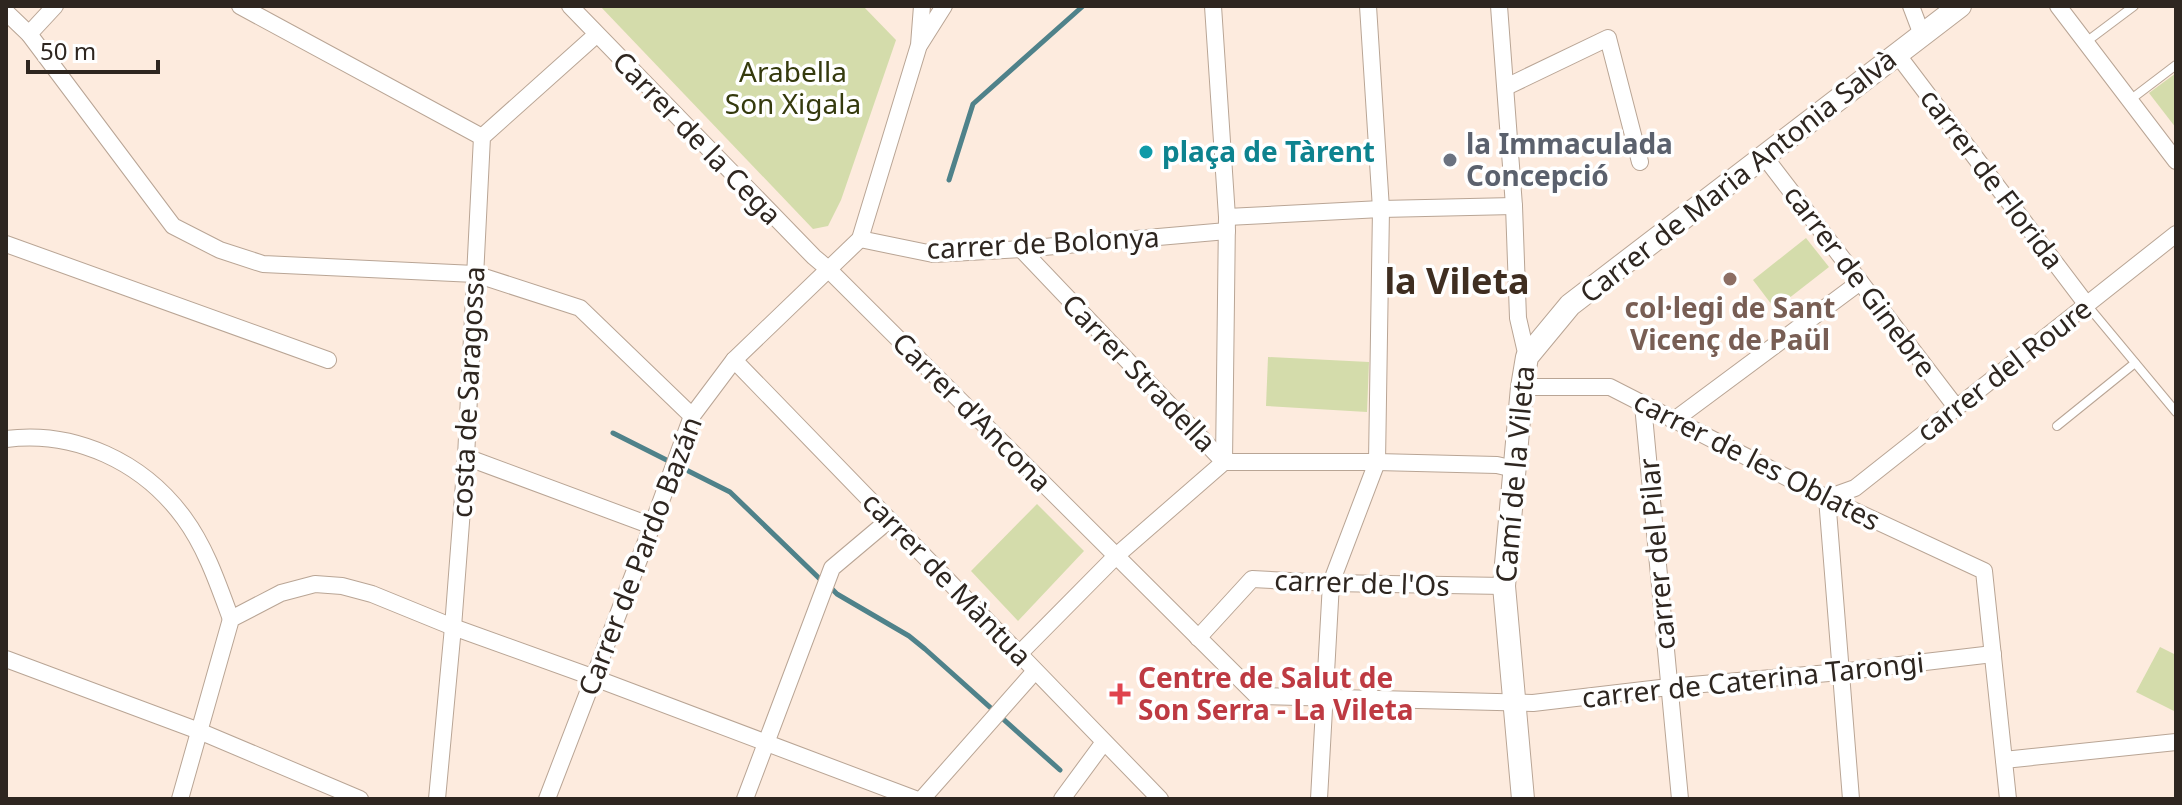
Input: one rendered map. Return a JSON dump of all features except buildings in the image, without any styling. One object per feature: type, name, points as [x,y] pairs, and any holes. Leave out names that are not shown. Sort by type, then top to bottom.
[{"type":"street","points":[[29,34],[55,6]]},
{"type":"street","points":[[240,6],[482,137],[596,35]]},
{"type":"street","name":"Carrer de la Cega","points":[[570,6],[827,268]]},
{"type":"street","points":[[860,239],[919,45],[922,6]]},
{"type":"street","points":[[919,45],[944,6]]},
{"type":"street","points":[[1213,6],[1227,224],[1224,462]]},
{"type":"street","points":[[1319,799],[1331,583],[1377,462],[1381,209],[1368,6]]},
{"type":"street","name":"Camí de la Vileta","points":[[1499,6],[1514,206],[1518,318],[1527,357],[1504,586],[1523,799]]},
{"type":"street","points":[[1911,6],[1922,35]]},
{"type":"street","name":"Carrer de Maria Antonia Salvà","points":[[1527,357],[1570,305],[1960,6]]},
{"type":"street","points":[[2058,6],[2176,161]]},
{"type":"street","points":[[6,12],[29,34],[173,226],[220,250],[263,264],[475,274],[580,308],[692,416]]},
{"type":"street","points":[[1506,87],[1608,38],[1640,162]]},
{"type":"street","name":"carrer de Florida","points":[[1897,54],[2087,305]]},
{"type":"street","name":"costa de Saragossa","points":[[437,799],[466,457],[482,137]]},
{"type":"street","name":"carrer de Ginebre","points":[[1764,156],[1956,407]]},
{"type":"street","name":"carrer de Bolonya","points":[[860,239],[933,254],[1021,249],[1381,209],[1514,206]]},
{"type":"street","name":"carrer del Roure","points":[[1827,498],[1855,488],[2176,234]]},
{"type":"street","name":"Carrer de Pardo Bazán","points":[[547,799],[692,416],[734,360],[860,239]]},
{"type":"street","points":[[6,244],[328,360]]},
{"type":"street","name":"Carrer Stradella","points":[[1021,249],[1224,462]]},
{"type":"street","name":"Carrer d'Ancona","points":[[827,268],[1257,696],[1325,697]]},
{"type":"street","points":[[1673,421],[1860,282]]},
{"type":"street","name":"carrer de Màntua","points":[[734,360],[1160,799]]},
{"type":"street","name":"carrer de les Oblates","points":[[1522,387],[1610,387],[1827,498],[1984,571],[1993,654]]},
{"type":"street","name":"carrer del Pilar","points":[[1643,405],[1680,799]]},
{"type":"street","points":[[6,439],[41,437],[69,441],[96,449],[122,462],[154,486],[184,518],[211,565],[231,619],[180,799]]},
{"type":"street","points":[[466,457],[652,526]]},
{"type":"street","points":[[1019,654],[1116,556],[1224,462],[1377,462],[1497,465],[1514,469]]},
{"type":"street","points":[[1827,498],[1851,799]]},
{"type":"street","points":[[745,799],[832,568],[889,520]]},
{"type":"street","name":"carrer de l'Os","points":[[1198,638],[1252,579],[1504,586]]},
{"type":"street","points":[[231,619],[281,593],[315,584],[342,586],[372,594],[915,799]]},
{"type":"street","points":[[1993,654],[2008,799]]},
{"type":"street","name":"carrer de Caterina Tarongi","points":[[1325,697],[1533,703],[1993,654]]},
{"type":"street","points":[[6,659],[199,731],[360,799]]},
{"type":"street","points":[[922,799],[1035,671]]},
{"type":"street","points":[[1062,799],[1104,742]]},
{"type":"street","points":[[2004,760],[2176,742]]},
{"type":"lane","points":[[2086,42],[2134,6]]},
{"type":"lane","points":[[2130,100],[2176,65]]},
{"type":"lane","points":[[2087,305],[2176,412]]},
{"type":"lane","points":[[2057,426],[2135,363]]},
{"type":"green space","name":"Arabella Son Xigala","points":[[600,6],[863,6],[896,40],[841,200],[828,226],[813,229]]},
{"type":"green space","points":[[2176,73],[2176,128],[2149,93]]},
{"type":"green space","points":[[1806,238],[1829,267],[1775,309],[1753,280]]},
{"type":"green space","points":[[1268,357],[1369,362],[1367,412],[1266,406]]},
{"type":"green space","points":[[1037,504],[1084,551],[1018,621],[971,571]]},
{"type":"green space","points":[[2160,647],[2176,655],[2176,712],[2136,692]]},
{"type":"waterway","points":[[949,180],[973,104],[1083,6]]},
{"type":"waterway","points":[[613,433],[730,492],[822,581]]},
{"type":"waterway","points":[[830,587],[909,636],[1060,770]]},
{"type":"place","name":"plaça de Tàrent","points":[[1146,152]]},
{"type":"place","name":"la Immaculada Concepció","points":[[1450,160]]},
{"type":"place","name":"col·legi de Sant Vicenç de Paül","points":[[1730,279]]},
{"type":"place","name":"Centre de Salut de Son Serra - La Vileta","points":[[1120,694]]},
{"type":"district","name":"la Vileta","points":[[1457,281]]}]
